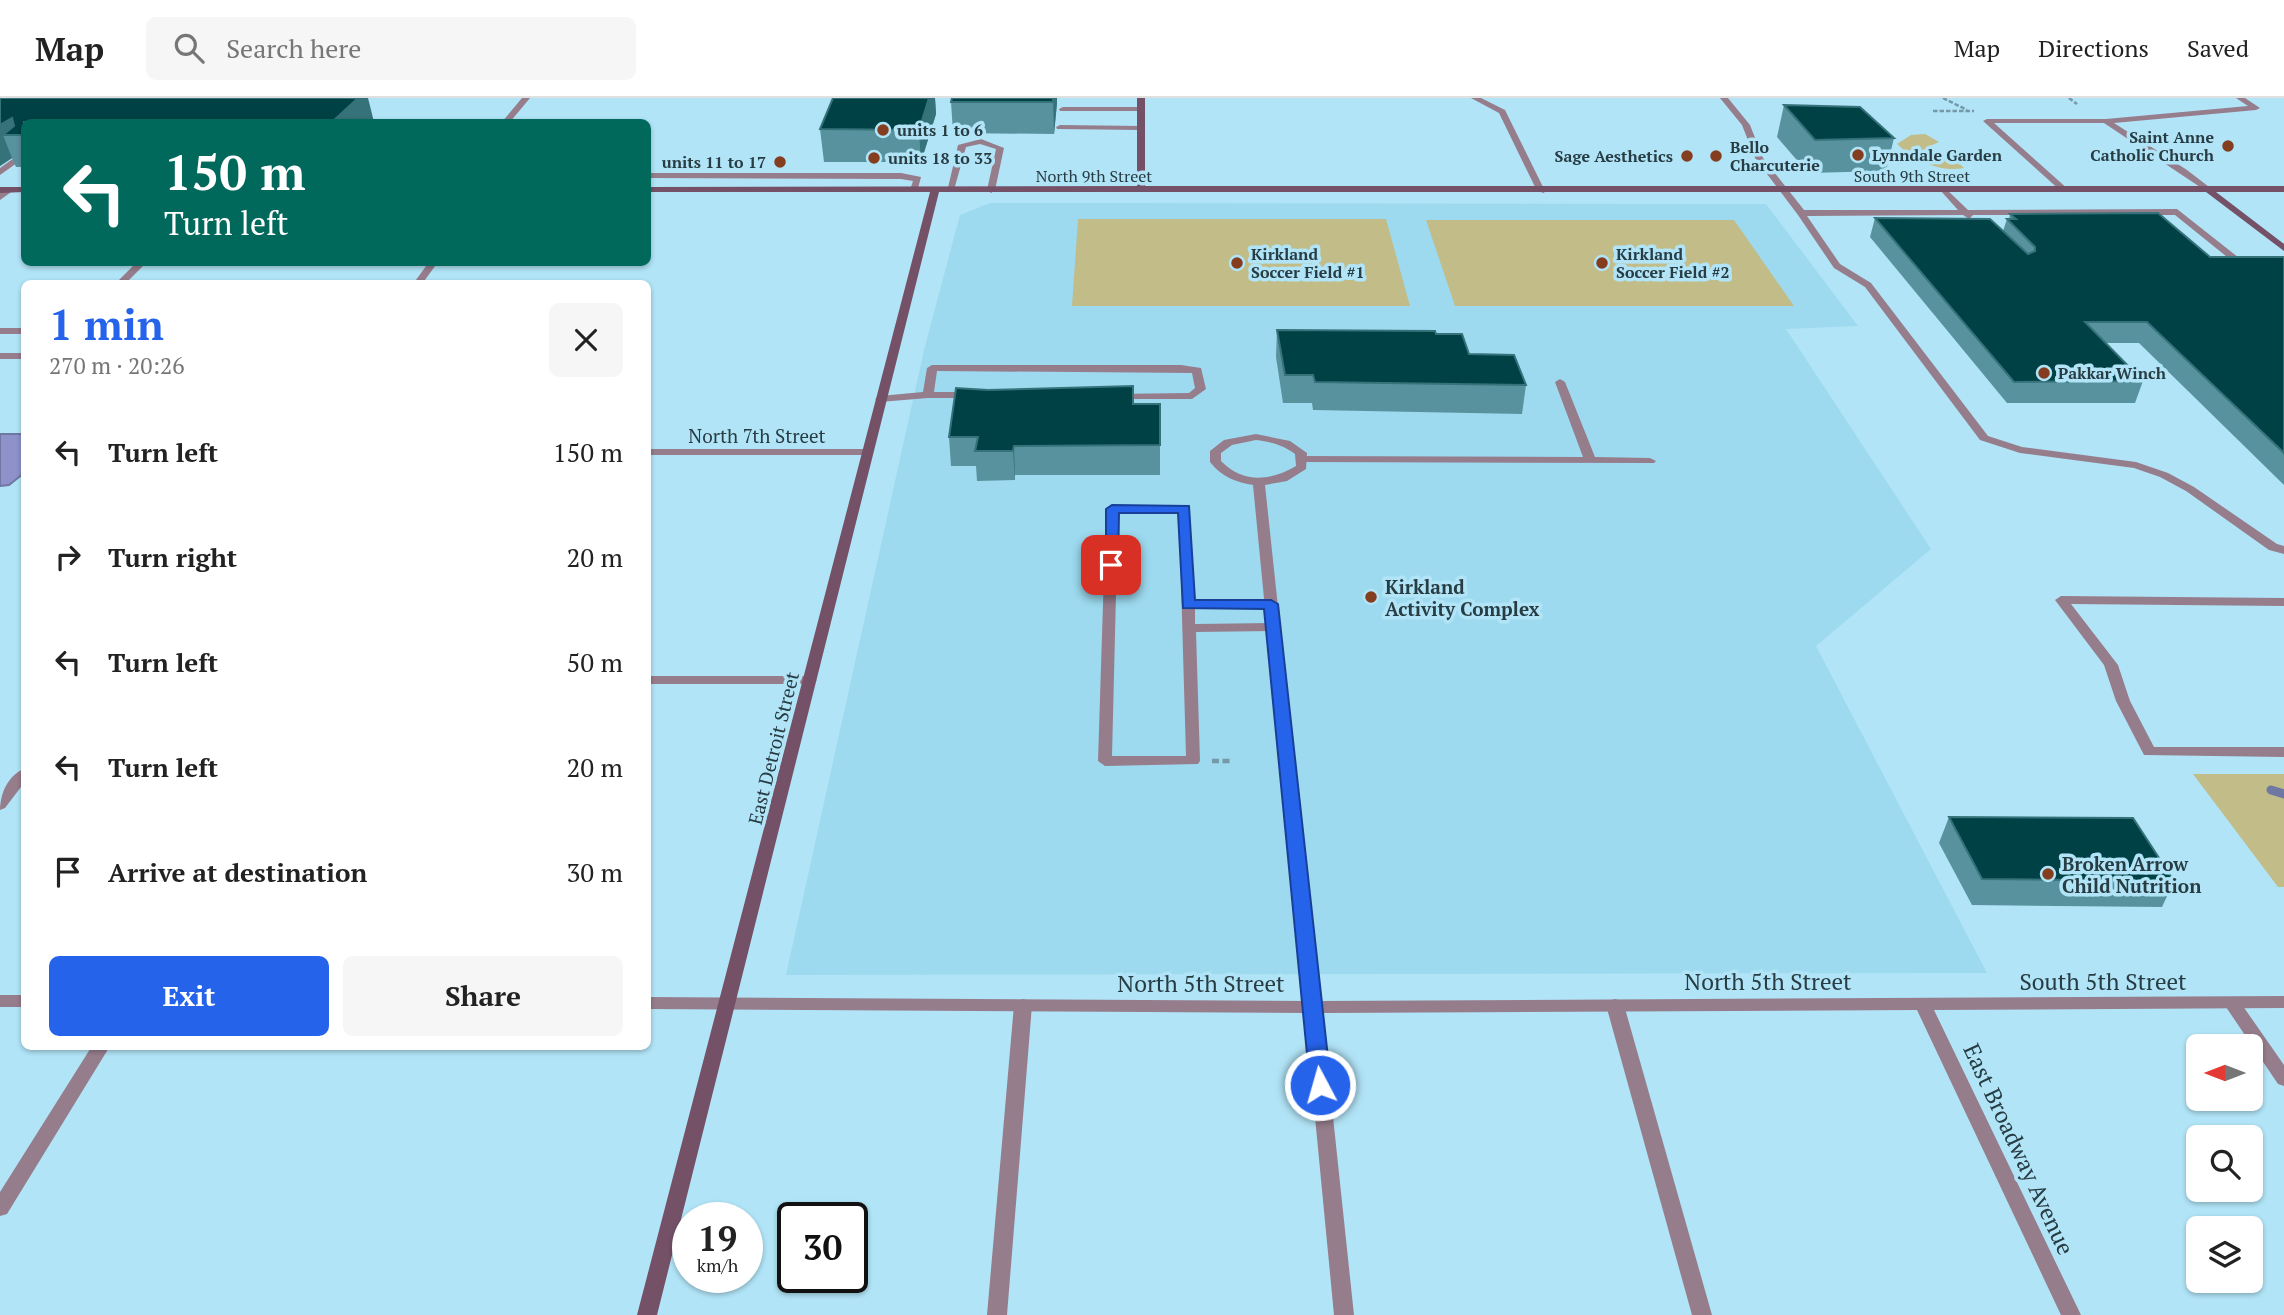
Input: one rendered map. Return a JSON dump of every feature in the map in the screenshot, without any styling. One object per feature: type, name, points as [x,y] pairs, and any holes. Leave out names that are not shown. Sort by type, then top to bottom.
[{"type":"street","points":[[508,119],[526,98]]},
{"type":"street","points":[[1141,98],[1141,190]]},
{"type":"street","points":[[1475,98],[1502,112],[1541,191]]},
{"type":"street","points":[[1724,98],[1746,125],[1759,158],[1837,266],[1868,285],[1984,438],[2020,450],[2136,465],[2164,475],[2190,488],[2273,547],[2284,550]]},
{"type":"street","points":[[2065,190],[1987,121],[2106,121],[2256,108],[2240,98]]},
{"type":"street","points":[[1063,109],[1141,109]]},
{"type":"street","points":[[2106,121],[2132,141],[2172,162],[2284,248]]},
{"type":"street","points":[[1060,127],[1141,128]]},
{"type":"street","points":[[942,190],[962,145],[981,141],[1000,148],[991,190]]},
{"type":"street","points":[[0,172],[21,157]]},
{"type":"street","points":[[651,176],[901,176],[918,179],[914,190]]},
{"type":"street","name":"South 9th Street","points":[[1541,191],[2284,189]]},
{"type":"street","points":[[0,197],[5,190]]},
{"type":"street","name":"North 9th Street","points":[[651,190],[1541,191]]},
{"type":"street","name":"East Detroit Street","points":[[647,1315],[880,399],[942,190]]},
{"type":"street","points":[[1944,190],[1975,222]]},
{"type":"street","points":[[1801,213],[2177,212],[2249,270],[2260,270]]},
{"type":"street","points":[[123,280],[139,266]]},
{"type":"street","points":[[420,280],[431,266]]},
{"type":"street","points":[[0,331],[21,331]]},
{"type":"street","points":[[0,356],[21,356]]},
{"type":"street","points":[[928,394],[932,368],[1181,368],[1197,370],[1200,377],[1201,390],[1192,396],[1108,396]]},
{"type":"street","points":[[1560,382],[1590,460]]},
{"type":"street","points":[[880,399],[928,394],[984,395]]},
{"type":"street","points":[[1256,437],[1284,442],[1294,447],[1303,459],[1302,467],[1295,473],[1285,478],[1259,482],[1229,476],[1219,469],[1213,454],[1228,442],[1256,437]]},
{"type":"street","name":"North 7th Street","points":[[651,452],[866,453]]},
{"type":"street","points":[[1303,459],[1650,461]]},
{"type":"street","points":[[1259,482],[1344,1315]]},
{"type":"street","points":[[1112,509],[1185,509],[1189,628],[1194,761],[1105,761],[1112,509]]},
{"type":"street","points":[[2284,601],[2061,600],[2110,665],[2123,701],[2149,752],[2284,752]]},
{"type":"street","points":[[1188,605],[1271,604]]},
{"type":"street","points":[[1189,628],[1274,627]]},
{"type":"street","points":[[651,680],[810,680]]},
{"type":"street","points":[[0,805],[21,778]]},
{"type":"street","points":[[0,1001],[21,1001]]},
{"type":"street","name":"South 5th Street","points":[[1923,1003],[2284,1002]]},
{"type":"street","name":"North 5th Street","points":[[651,1003],[1312,1007],[1923,1003]]},
{"type":"street","name":"East Broadway Avenue","points":[[1923,1003],[2071,1315]]},
{"type":"street","points":[[2232,1003],[2284,1079]]},
{"type":"street","points":[[997,1315],[1023,1005]]},
{"type":"street","points":[[1615,1005],[1702,1315]]},
{"type":"street","points":[[0,1208],[99,1050]]},
{"type":"path","points":[[1943,98],[1970,111]]},
{"type":"shaded area","points":[[1925,134],[1939,142],[1928,147],[1964,168],[1946,169],[1928,164],[1897,144],[1911,135]]},
{"type":"shaded area","name":"Kirkland Activity Complex","points":[[990,203],[1766,204],[1858,326],[1786,329],[1931,549],[1816,646],[1987,973],[786,975],[924,350],[960,215]]},
{"type":"shaded area","name":"Kirkland Soccer Field #1","points":[[1078,219],[1386,219],[1410,306],[1072,306]]},
{"type":"shaded area","name":"Kirkland Soccer Field #2","points":[[1426,220],[1734,220],[1794,306],[1455,306]]},
{"type":"shaded area","points":[[0,434],[21,434],[21,475],[9,485],[0,486]]},
{"type":"shaded area","points":[[2193,774],[2284,774],[2284,887],[2278,887]]},
{"type":"building","points":[[0,98],[358,98],[335,119],[21,119],[21,135],[3,135],[14,126],[12,118],[0,125]]},
{"type":"building","points":[[833,98],[929,98],[919,130],[820,129]]},
{"type":"building","points":[[952,98],[1053,98],[1053,102],[951,102]]},
{"type":"building","points":[[1784,105],[1860,107],[1894,138],[1815,140]]},
{"type":"building","name":"Pakkar Winch","points":[[2158,213],[2210,257],[2284,257],[2284,453],[2147,322],[2085,322],[2143,381],[2014,382],[1875,218],[1990,219],[2028,254],[2035,251],[2035,247],[2007,219],[2016,219],[2010,214]]},
{"type":"building","points":[[1277,330],[1435,331],[1436,334],[1462,334],[1469,354],[1514,355],[1526,385],[1315,382],[1313,375],[1285,375]]},
{"type":"building","points":[[1133,386],[1133,404],[1160,404],[1160,445],[1014,446],[1013,451],[975,451],[978,437],[949,437],[956,388],[988,390]]},
{"type":"building","points":[[1949,817],[2133,818],[2174,881],[1982,879]]},
{"type":"waterway","points":[[2271,790],[2284,794]]},
{"type":"place","name":"units 1 to 6","points":[[883,130]]},
{"type":"place","name":"Saint Anne Catholic Church","points":[[2228,146]]},
{"type":"place","name":"Lynndale Garden","points":[[1858,155]]},
{"type":"place","name":"Sage Aesthetics","points":[[1687,156]]},
{"type":"place","name":"Bello Charcuterie","points":[[1716,156]]},
{"type":"place","name":"units 18 to 33","points":[[874,158]]},
{"type":"place","name":"units 11 to 17","points":[[780,162]]},
{"type":"place","name":"Kirkland Soccer Field #1","points":[[1237,263]]},
{"type":"place","name":"Kirkland Soccer Field #2","points":[[1602,263]]},
{"type":"place","name":"Pakkar Winch","points":[[2044,373]]},
{"type":"place","name":"Kirkland Activity Complex","points":[[1371,597]]},
{"type":"place","name":"Broken Arrow Child Nutrition","points":[[2048,874]]},
{"type":"route","points":[[1111,565],[1112,509],[1185,509],[1188,605],[1271,604],[1320,1085]]}]
